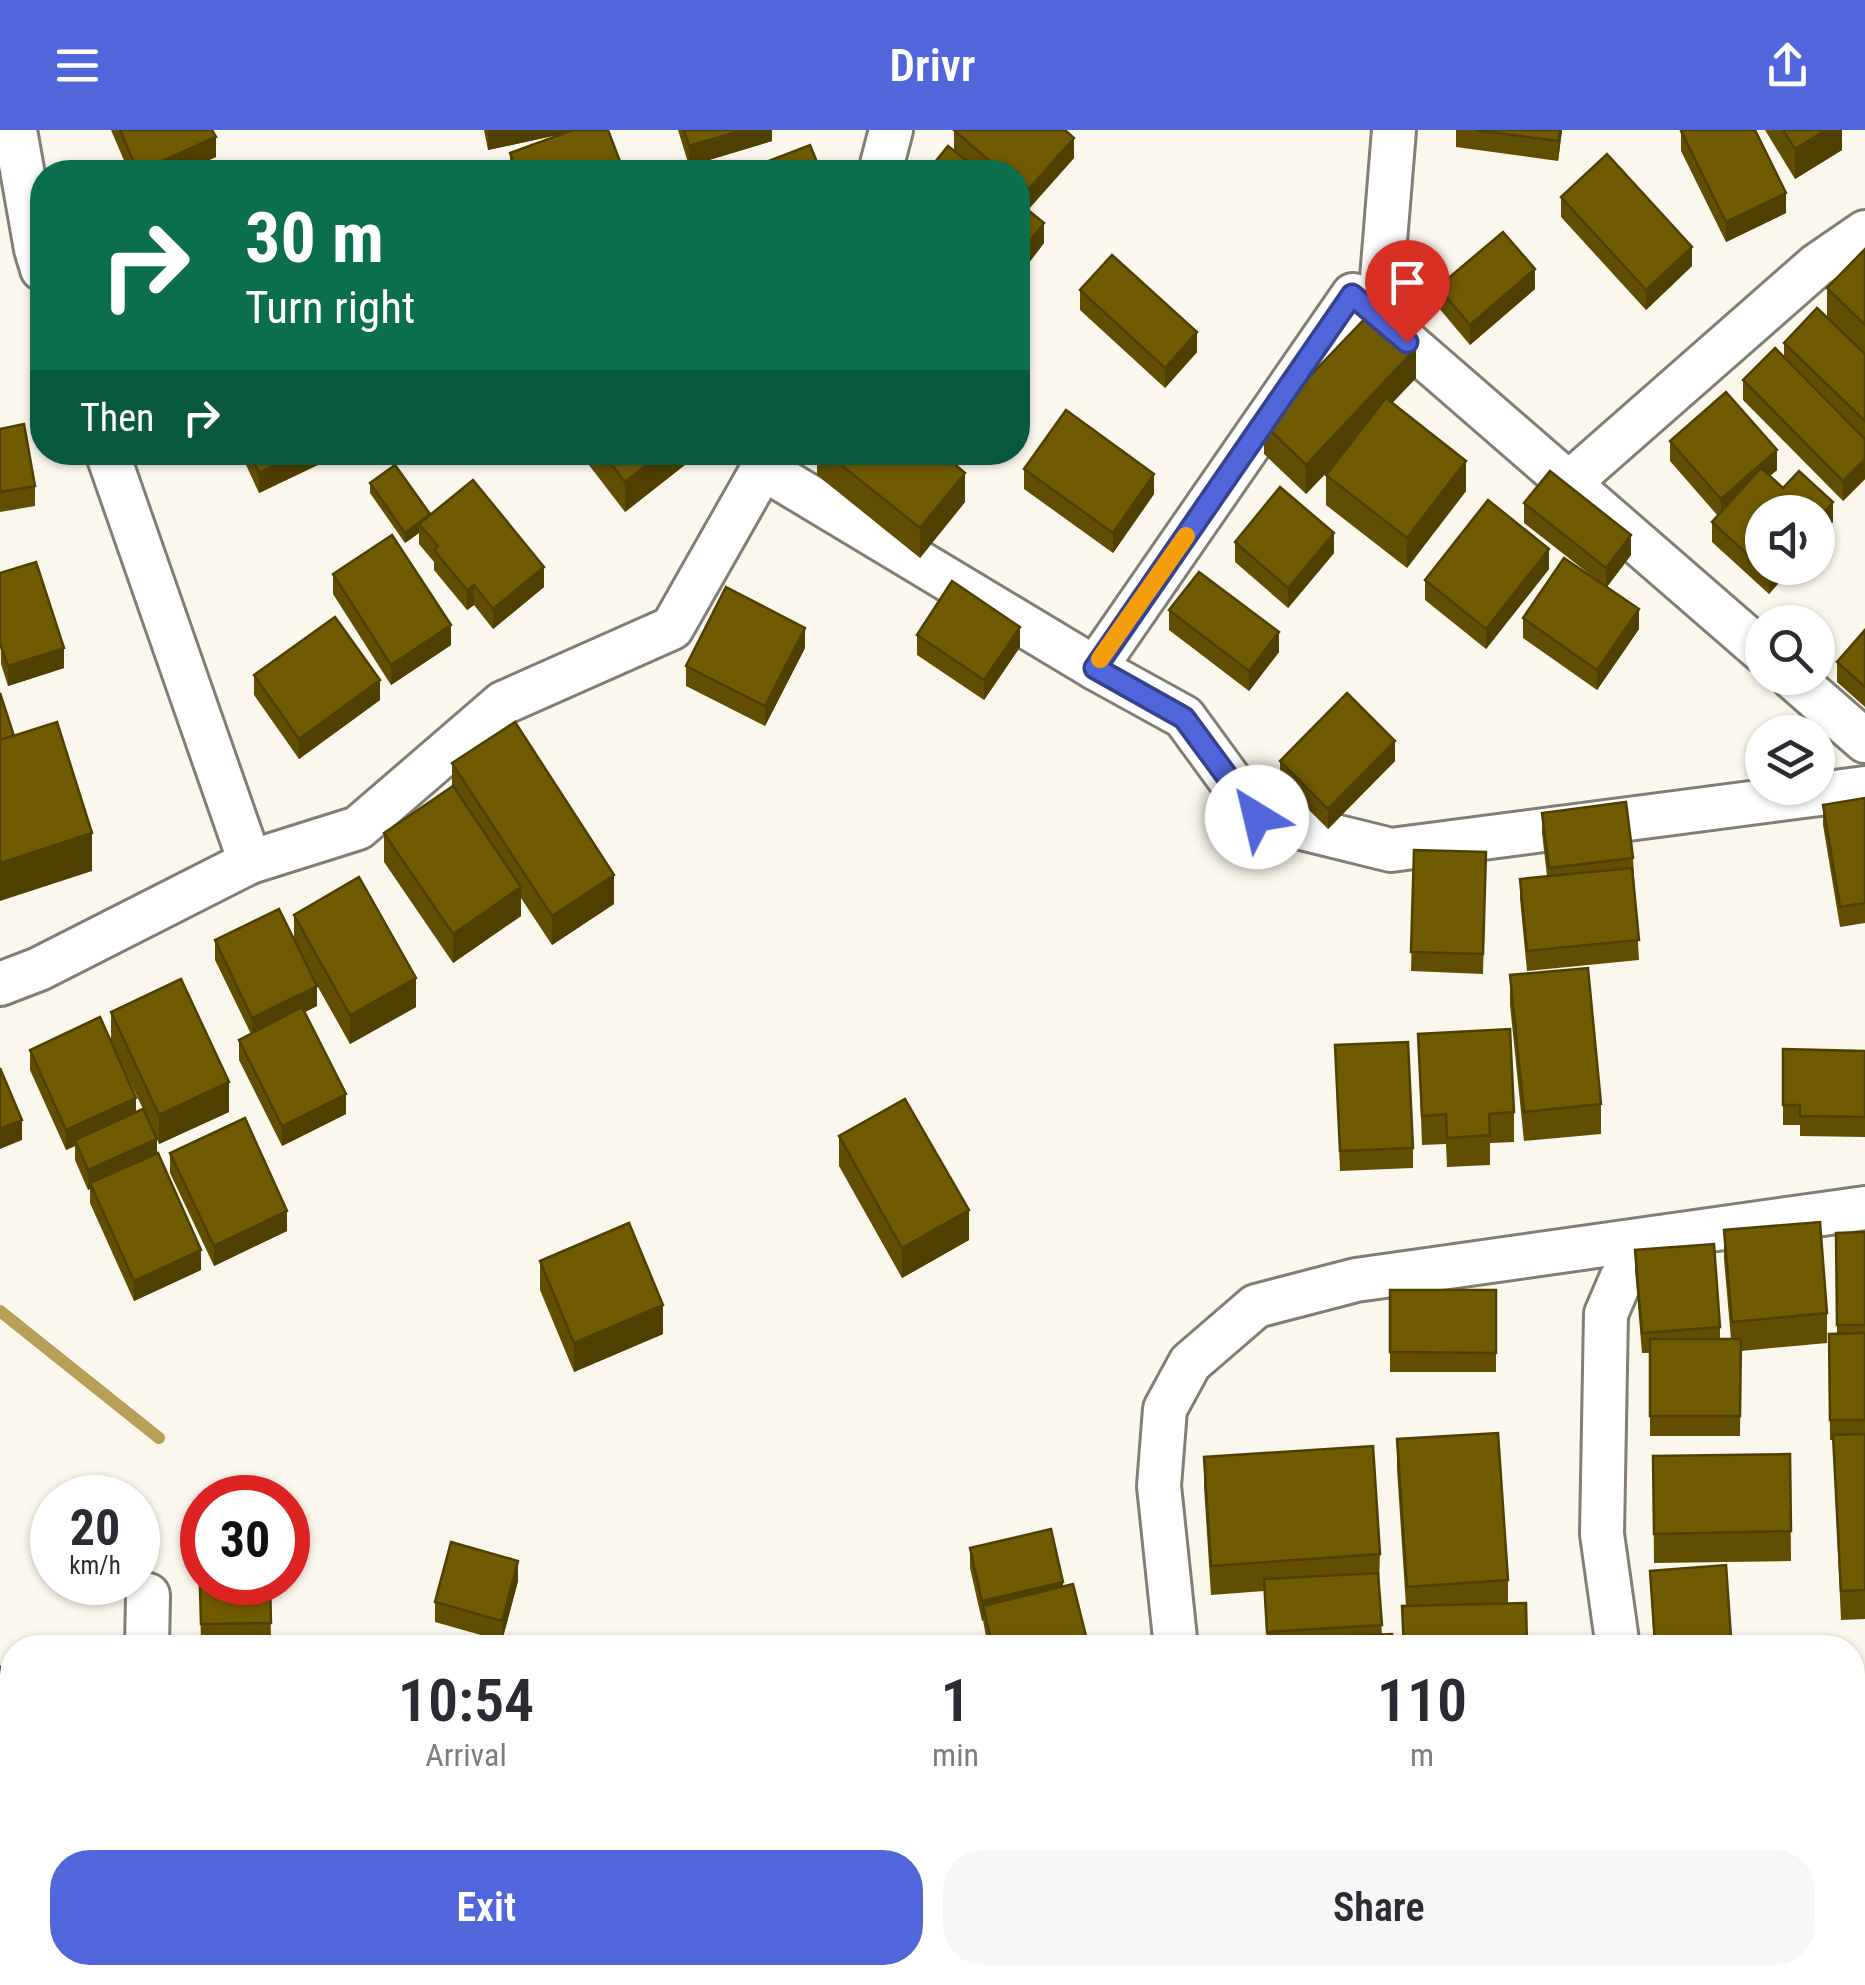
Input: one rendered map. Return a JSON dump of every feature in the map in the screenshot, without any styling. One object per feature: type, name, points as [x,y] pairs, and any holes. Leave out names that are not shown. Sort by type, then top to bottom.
[{"type":"street","points":[[16,130],[30,213]]},
{"type":"street","points":[[883,160],[890,130]]},
{"type":"street","points":[[1352,295],[1380,303],[1394,130]]},
{"type":"street","points":[[1570,482],[1816,265],[1865,232]]},
{"type":"street","points":[[1352,295],[1745,636]]},
{"type":"street","points":[[1095,668],[1352,295]]},
{"type":"street","points":[[112,465],[250,862]]},
{"type":"street","points":[[0,984],[40,969],[250,862],[358,828],[503,702],[672,628],[766,465]]},
{"type":"street","points":[[774,465],[1095,668],[1184,718],[1257,817],[1391,850],[1865,788]]},
{"type":"street","points":[[1812,695],[1865,741]]},
{"type":"street","points":[[1175,1635],[1159,1486],[1165,1409],[1190,1362],[1256,1306],[1356,1280],[1865,1208]]},
{"type":"street","points":[[1616,1635],[1602,1534],[1606,1314],[1620,1278],[1684,1236]]},
{"type":"street","points":[[146,1635],[148,1605]]},
{"type":"building","points":[[120,130],[212,130],[216,137],[165,160],[133,160]]},
{"type":"building","points":[[573,130],[608,130],[619,160],[513,160],[510,153]]},
{"type":"building","points":[[684,130],[743,130],[689,146]]},
{"type":"building","points":[[954,130],[1065,130],[1074,138],[1030,187],[1030,160],[988,160]]},
{"type":"building","points":[[1476,130],[1560,130],[1558,141]]},
{"type":"building","points":[[1682,130],[1755,130],[1786,193],[1726,222]]},
{"type":"building","points":[[1783,130],[1826,130],[1795,149]]},
{"type":"building","points":[[810,145],[816,160],[771,160]]},
{"type":"building","points":[[948,146],[966,160],[937,160]]},
{"type":"building","points":[[1607,154],[1692,247],[1646,290],[1561,197]]},
{"type":"building","points":[[1030,212],[1044,223],[1030,241]]},
{"type":"building","points":[[1503,232],[1535,269],[1470,325],[1438,287]]},
{"type":"building","points":[[1865,249],[1865,325],[1827,288]]},
{"type":"building","points":[[1112,255],[1197,332],[1165,368],[1080,290]]},
{"type":"building","points":[[1817,308],[1865,354],[1865,421],[1784,343]]},
{"type":"building","points":[[1374,309],[1416,348],[1306,465],[1264,424]]},
{"type":"building","points":[[1775,348],[1865,439],[1865,459],[1843,481],[1743,380]]},
{"type":"building","points":[[1726,392],[1777,450],[1721,499],[1670,441]]},
{"type":"building","points":[[1386,398],[1466,461],[1407,538],[1326,475]]},
{"type":"building","points":[[1066,410],[1154,474],[1113,533],[1024,469]]},
{"type":"building","points":[[24,424],[35,486],[0,492],[0,429]]},
{"type":"building","points":[[255,465],[276,465],[259,473]]},
{"type":"building","points":[[395,465],[430,514],[405,533],[370,483]]},
{"type":"building","points":[[612,465],[647,465],[625,482]]},
{"type":"building","points":[[841,465],[955,465],[965,473],[920,528]]},
{"type":"building","points":[[1761,468],[1783,488],[1799,471],[1825,495],[1745,495],[1745,552],[1712,522]]},
{"type":"building","points":[[1550,471],[1631,535],[1606,568],[1524,503]]},
{"type":"building","points":[[473,480],[544,567],[493,609],[474,585],[467,590],[434,550],[438,546],[419,524]]},
{"type":"building","points":[[1280,487],[1334,533],[1288,588],[1235,542]]},
{"type":"building","points":[[1488,500],[1549,549],[1486,629],[1425,580]]},
{"type":"building","points":[[392,535],[451,625],[391,665],[333,574]]},
{"type":"building","points":[[1564,558],[1639,609],[1597,670],[1523,618]]},
{"type":"building","points":[[36,562],[64,648],[8,666],[0,644],[0,573]]},
{"type":"building","points":[[1199,572],[1279,632],[1249,671],[1169,610]]},
{"type":"building","points":[[952,581],[1020,627],[984,680],[917,635]]},
{"type":"building","points":[[726,587],[805,628],[765,706],[686,666]]},
{"type":"building","points":[[335,617],[380,680],[299,739],[254,675]]},
{"type":"building","points":[[1865,630],[1865,687],[1837,662]]},
{"type":"building","points":[[0,693],[14,736],[0,740]]},
{"type":"building","points":[[1347,693],[1395,741],[1328,809],[1280,761]]},
{"type":"building","points":[[57,722],[92,833],[0,863],[0,740]]},
{"type":"building","points":[[515,722],[614,875],[552,916],[452,763]]},
{"type":"building","points":[[453,786],[521,887],[453,934],[384,833]]},
{"type":"building","points":[[1865,798],[1865,903],[1840,907],[1823,805]]},
{"type":"building","points":[[1626,802],[1633,858],[1549,868],[1542,813]]},
{"type":"building","points":[[1414,850],[1486,852],[1483,954],[1411,952]]},
{"type":"building","points":[[1632,868],[1639,940],[1527,951],[1520,879]]},
{"type":"building","points":[[359,877],[416,978],[350,1015],[294,915]]},
{"type":"building","points":[[279,909],[317,986],[252,1018],[215,940]]},
{"type":"building","points":[[1588,968],[1601,1104],[1524,1112],[1510,975]]},
{"type":"building","points":[[181,979],[229,1082],[159,1115],[111,1012]]},
{"type":"building","points":[[302,1007],[346,1094],[282,1126],[239,1040]]},
{"type":"building","points":[[100,1017],[136,1098],[66,1130],[30,1050]]},
{"type":"building","points":[[1510,1029],[1514,1112],[1489,1114],[1490,1135],[1447,1138],[1446,1114],[1422,1116],[1418,1034]]},
{"type":"building","points":[[1408,1042],[1413,1148],[1340,1151],[1335,1045]]},
{"type":"building","points":[[1783,1049],[1865,1051],[1865,1117],[1800,1116],[1800,1105],[1783,1105]]},
{"type":"building","points":[[0,1068],[22,1120],[0,1129]]},
{"type":"building","points":[[905,1099],[969,1210],[902,1248],[839,1136]]},
{"type":"building","points":[[143,1109],[157,1139],[88,1170],[75,1140]]},
{"type":"building","points":[[245,1118],[287,1211],[214,1246],[170,1153]]},
{"type":"building","points":[[158,1153],[201,1250],[134,1281],[90,1183]]},
{"type":"building","points":[[1820,1222],[1827,1313],[1732,1322],[1724,1230]]},
{"type":"building","points":[[629,1223],[663,1305],[574,1343],[540,1261]]},
{"type":"building","points":[[1865,1232],[1865,1325],[1837,1325],[1836,1233]]},
{"type":"building","points":[[1714,1244],[1720,1327],[1642,1333],[1635,1250]]},
{"type":"building","points":[[1390,1290],[1496,1290],[1496,1353],[1390,1352]]},
{"type":"building","points":[[1865,1333],[1865,1420],[1830,1420],[1829,1334]]},
{"type":"building","points":[[1650,1339],[1741,1339],[1740,1416],[1650,1416]]},
{"type":"building","points":[[1498,1433],[1508,1580],[1407,1587],[1397,1439]]},
{"type":"building","points":[[1865,1434],[1865,1590],[1841,1591],[1833,1435]]},
{"type":"building","points":[[1373,1446],[1380,1554],[1211,1566],[1204,1457]]},
{"type":"building","points":[[1790,1454],[1791,1531],[1654,1534],[1653,1456]]},
{"type":"building","points":[[1051,1529],[1063,1582],[982,1601],[970,1548]]},
{"type":"building","points":[[451,1542],[518,1561],[502,1621],[435,1602]]},
{"type":"building","points":[[1726,1565],[1731,1635],[1654,1635],[1650,1571]]},
{"type":"building","points":[[1378,1573],[1382,1625],[1267,1632],[1264,1579]]},
{"type":"building","points":[[1073,1584],[1086,1635],[990,1635],[983,1606]]},
{"type":"building","points":[[1526,1603],[1527,1635],[1403,1635],[1402,1606]]},
{"type":"building","points":[[200,1605],[271,1605],[271,1623],[201,1624]]},
{"type":"waterway","points":[[0,1311],[159,1438]]},
{"type":"slow traffic","points":[[1100,659],[1186,536]]},
{"type":"route","points":[[1257,817],[1184,718],[1095,668],[1352,295],[1407,342]]}]
